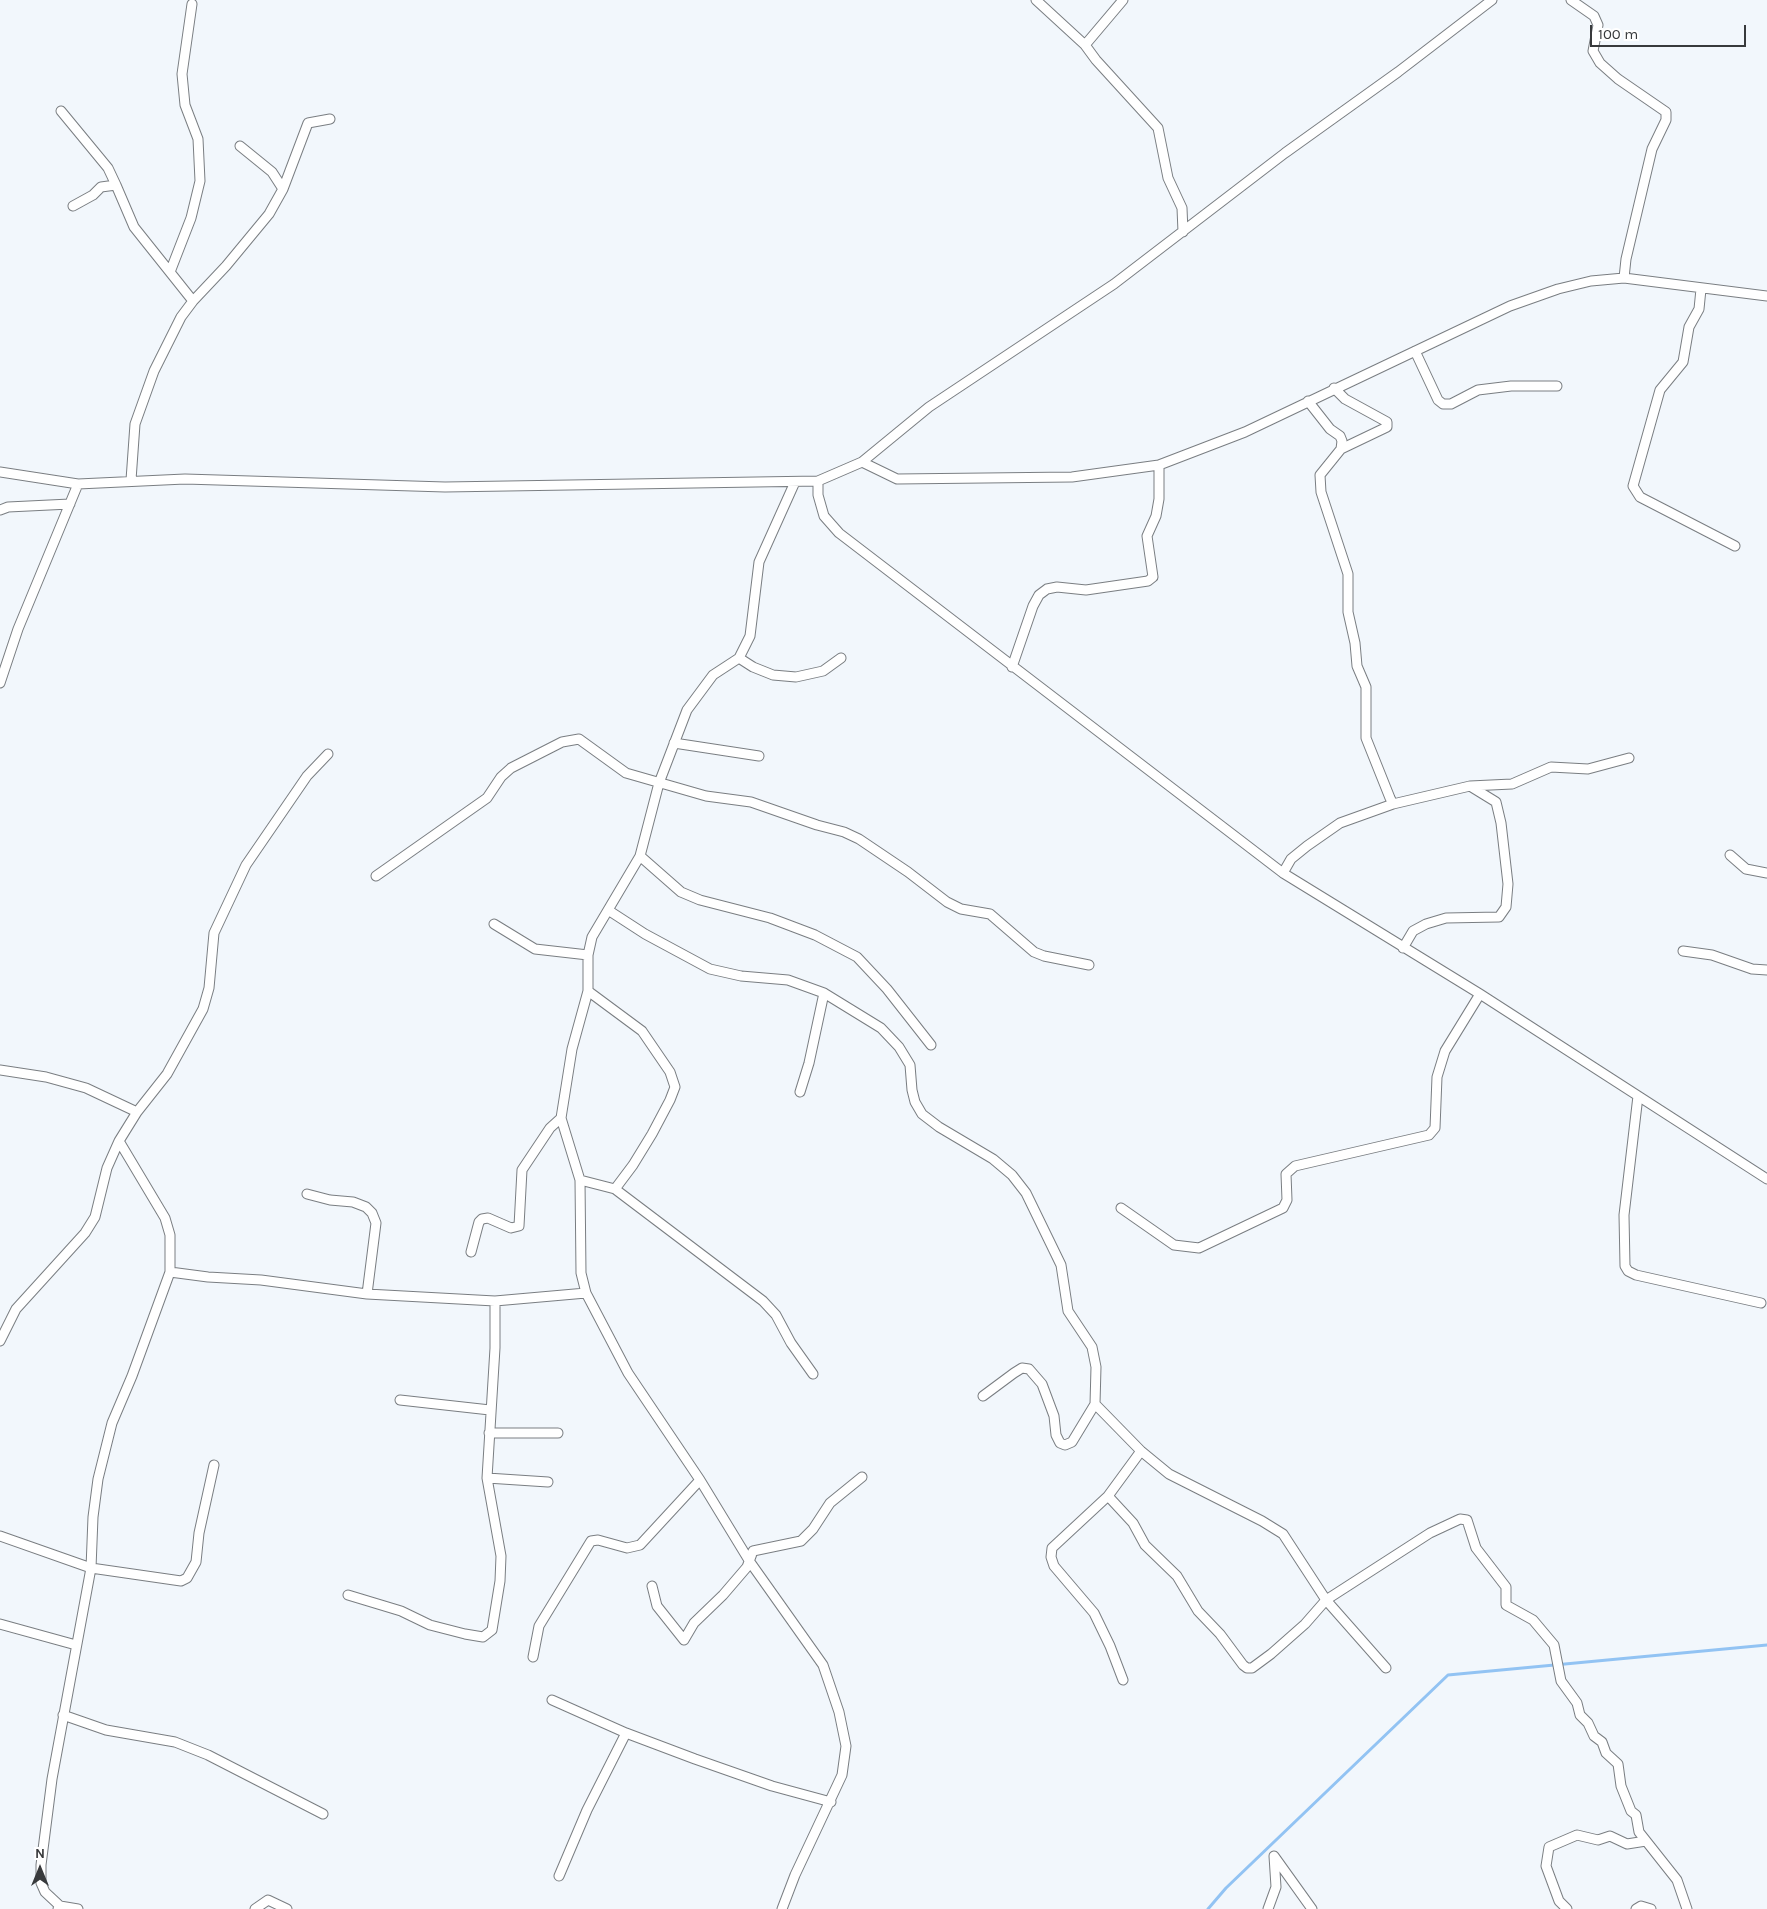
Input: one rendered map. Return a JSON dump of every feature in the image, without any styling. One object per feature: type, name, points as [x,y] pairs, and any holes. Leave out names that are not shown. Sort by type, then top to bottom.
[{"type":"street","points":[[1036,0],[1085,44],[1096,60],[1158,128],[1168,178],[1182,208],[1183,232]]},
{"type":"street","points":[[1085,44],[1123,0]]},
{"type":"street","points":[[0,472],[78,484],[131,480],[328,482],[445,487],[818,481],[862,462],[929,407],[1114,284],[1285,153],[1398,72],[1492,0]]},
{"type":"street","points":[[1571,0],[1594,16],[1598,25],[1593,51],[1600,63],[1618,79],[1666,112],[1666,120],[1652,150],[1626,259],[1624,278]]},
{"type":"street","points":[[170,272],[191,218],[200,181],[198,139],[185,105],[182,74],[192,4]]},
{"type":"street","points":[[61,111],[108,168],[134,227],[193,301]]},
{"type":"street","points":[[131,480],[135,424],[154,372],[181,317],[269,214],[283,189],[308,123],[330,119]]},
{"type":"street","points":[[240,146],[272,172],[283,189]]},
{"type":"street","points":[[73,206],[93,195],[101,187],[116,185]]},
{"type":"street","points":[[862,462],[897,479],[1072,477],[1159,464],[1245,432],[1334,388],[1510,306],[1558,289],[1590,281],[1624,278],[1767,296]]},
{"type":"street","points":[[1701,289],[1699,310],[1689,326],[1683,362],[1660,390],[1633,486],[1640,497],[1735,546]]},
{"type":"street","points":[[1415,351],[1438,400],[1443,404],[1451,404],[1478,390],[1511,386],[1557,386]]},
{"type":"street","points":[[1334,388],[1345,399],[1387,422],[1388,427],[1341,449],[1320,475],[1321,492],[1348,574],[1348,612],[1356,643],[1357,666],[1366,687],[1366,738],[1393,804]]},
{"type":"street","points":[[1308,401],[1330,429],[1340,436],[1342,442],[1341,449]]},
{"type":"street","points":[[1012,667],[1033,606],[1039,595],[1047,589],[1057,587],[1086,590],[1148,581],[1154,577],[1147,536],[1156,516],[1159,499],[1159,464]]},
{"type":"street","points":[[818,481],[818,495],[824,516],[839,533],[1283,873],[1480,994],[1767,1179]]},
{"type":"street","points":[[782,1909],[795,1875],[831,1802],[842,1775],[846,1746],[839,1712],[823,1665],[750,1560],[700,1480],[628,1373],[586,1293],[581,1273],[580,1180],[561,1118],[572,1049],[588,991],[588,955],[592,937],[640,856],[659,783],[687,710],[713,675],[739,658],[750,636],[759,562],[795,482]]},
{"type":"street","points":[[0,683],[18,630],[78,484]]},
{"type":"street","points":[[0,510],[8,507],[70,504]]},
{"type":"street","points":[[739,658],[753,667],[773,675],[796,677],[823,671],[841,658]]},
{"type":"street","points":[[376,876],[487,798],[501,777],[511,768],[562,742],[579,739],[618,770],[706,796],[751,802],[858,838],[908,872],[947,902],[961,909],[990,914],[1034,952],[1044,956],[1090,964]]},
{"type":"street","points":[[674,742],[759,756]]},
{"type":"street","points":[[0,1342],[16,1309],[85,1233],[94,1217],[107,1168],[119,1141],[137,1112],[167,1074],[203,1009],[209,988],[214,933],[246,865],[307,776],[328,754]]},
{"type":"street","points":[[1283,873],[1292,859],[1340,823],[1393,804],[1470,786],[1512,784],[1551,767],[1588,769],[1629,758]]},
{"type":"street","points":[[1403,948],[1413,931],[1426,924],[1446,918],[1499,917],[1506,907],[1508,884],[1501,823],[1496,802],[1470,786]]},
{"type":"street","points":[[1730,855],[1746,869],[1767,873]]},
{"type":"street","points":[[640,856],[681,892],[700,900],[770,918],[815,935],[857,957],[887,989],[932,1045]]},
{"type":"street","points":[[608,910],[645,934],[710,969],[741,976],[788,980],[824,993],[881,1028],[899,1047],[910,1065],[912,1090],[915,1102],[922,1114],[938,1127],[993,1160],[1012,1175],[1026,1193],[1061,1265],[1068,1312],[1092,1347],[1096,1367],[1095,1404],[1072,1442],[1065,1445],[1060,1443],[1056,1435],[1054,1416],[1042,1384],[1029,1368],[1022,1368],[984,1396]]},
{"type":"street","points":[[494,924],[535,949],[588,955]]},
{"type":"street","points":[[1683,951],[1712,955],[1752,968],[1767,970]]},
{"type":"street","points":[[588,991],[642,1031],[670,1072],[675,1087],[647,1142],[615,1189]]},
{"type":"street","points":[[800,1092],[809,1064],[824,993]]},
{"type":"street","points":[[1122,1208],[1174,1245],[1199,1248],[1283,1208],[1287,1200],[1286,1174],[1295,1166],[1429,1135],[1435,1128],[1436,1077],[1445,1051],[1480,994]]},
{"type":"street","points":[[0,1070],[46,1077],[86,1088],[137,1112]]},
{"type":"street","points":[[1638,1096],[1624,1215],[1625,1266],[1628,1271],[1636,1275],[1761,1302]]},
{"type":"street","points":[[471,1252],[476,1229],[482,1219],[488,1218],[511,1228],[518,1226],[522,1170],[550,1128],[561,1118]]},
{"type":"street","points":[[78,1909],[59,1908],[40,1883],[52,1779],[92,1568],[93,1517],[98,1479],[112,1423],[132,1376],[170,1272],[170,1236],[165,1218],[119,1141]]},
{"type":"street","points":[[580,1180],[615,1189],[763,1301],[776,1315],[791,1343],[813,1374]]},
{"type":"street","points":[[307,1194],[330,1200],[353,1202],[366,1207],[372,1212],[376,1223],[367,1294]]},
{"type":"street","points":[[170,1272],[208,1277],[261,1280],[367,1294],[495,1301],[586,1293]]},
{"type":"street","points":[[348,1595],[401,1611],[430,1625],[483,1637],[489,1635],[492,1630],[500,1580],[501,1556],[487,1478],[495,1348],[495,1301]]},
{"type":"street","points":[[400,1400],[490,1410]]},
{"type":"street","points":[[1095,1404],[1141,1451],[1170,1474],[1262,1521],[1283,1534],[1326,1600],[1386,1668]]},
{"type":"street","points":[[489,1433],[558,1434]]},
{"type":"street","points":[[1123,1680],[1094,1613],[1054,1566],[1051,1557],[1052,1548],[1108,1496],[1141,1451]]},
{"type":"street","points":[[0,1536],[92,1568],[181,1581],[188,1578],[196,1562],[199,1534],[214,1464]]},
{"type":"street","points":[[652,1586],[657,1606],[684,1640],[694,1623],[723,1595],[746,1567],[753,1550],[801,1541],[814,1529],[830,1503],[862,1477]]},
{"type":"street","points":[[487,1478],[548,1482]]},
{"type":"street","points":[[533,1657],[539,1626],[591,1541],[598,1540],[627,1548],[640,1545],[700,1480]]},
{"type":"street","points":[[1108,1496],[1133,1523],[1145,1545],[1177,1576],[1198,1611],[1247,1668],[1252,1668],[1271,1654],[1305,1624],[1326,1600],[1430,1534],[1460,1519],[1468,1520],[1476,1548],[1506,1587],[1506,1605],[1533,1620],[1554,1645],[1559,1671],[1566,1691],[1578,1703],[1580,1715],[1588,1723],[1594,1736],[1602,1742],[1606,1753],[1618,1764],[1622,1786],[1631,1811],[1636,1815],[1639,1832],[1676,1880],[1687,1909]]},
{"type":"street","points":[[0,1624],[76,1645]]},
{"type":"street","points":[[552,1700],[626,1733],[772,1786],[831,1802]]},
{"type":"street","points":[[63,1715],[106,1730],[175,1742],[208,1756],[323,1814]]},
{"type":"street","points":[[560,1876],[587,1810],[626,1733]]},
{"type":"street","points":[[1567,1909],[1559,1901],[1546,1866],[1549,1847],[1577,1835],[1598,1840],[1610,1836],[1627,1844],[1646,1841]]},
{"type":"street","points":[[1268,1909],[1276,1887],[1274,1856],[1312,1909]]},
{"type":"street","points":[[255,1909],[268,1900],[287,1909]]},
{"type":"street","points":[[1636,1909],[1641,1906],[1651,1909]]},
{"type":"waterway","points":[[1208,1909],[1226,1888],[1448,1675],[1767,1645]]}]
